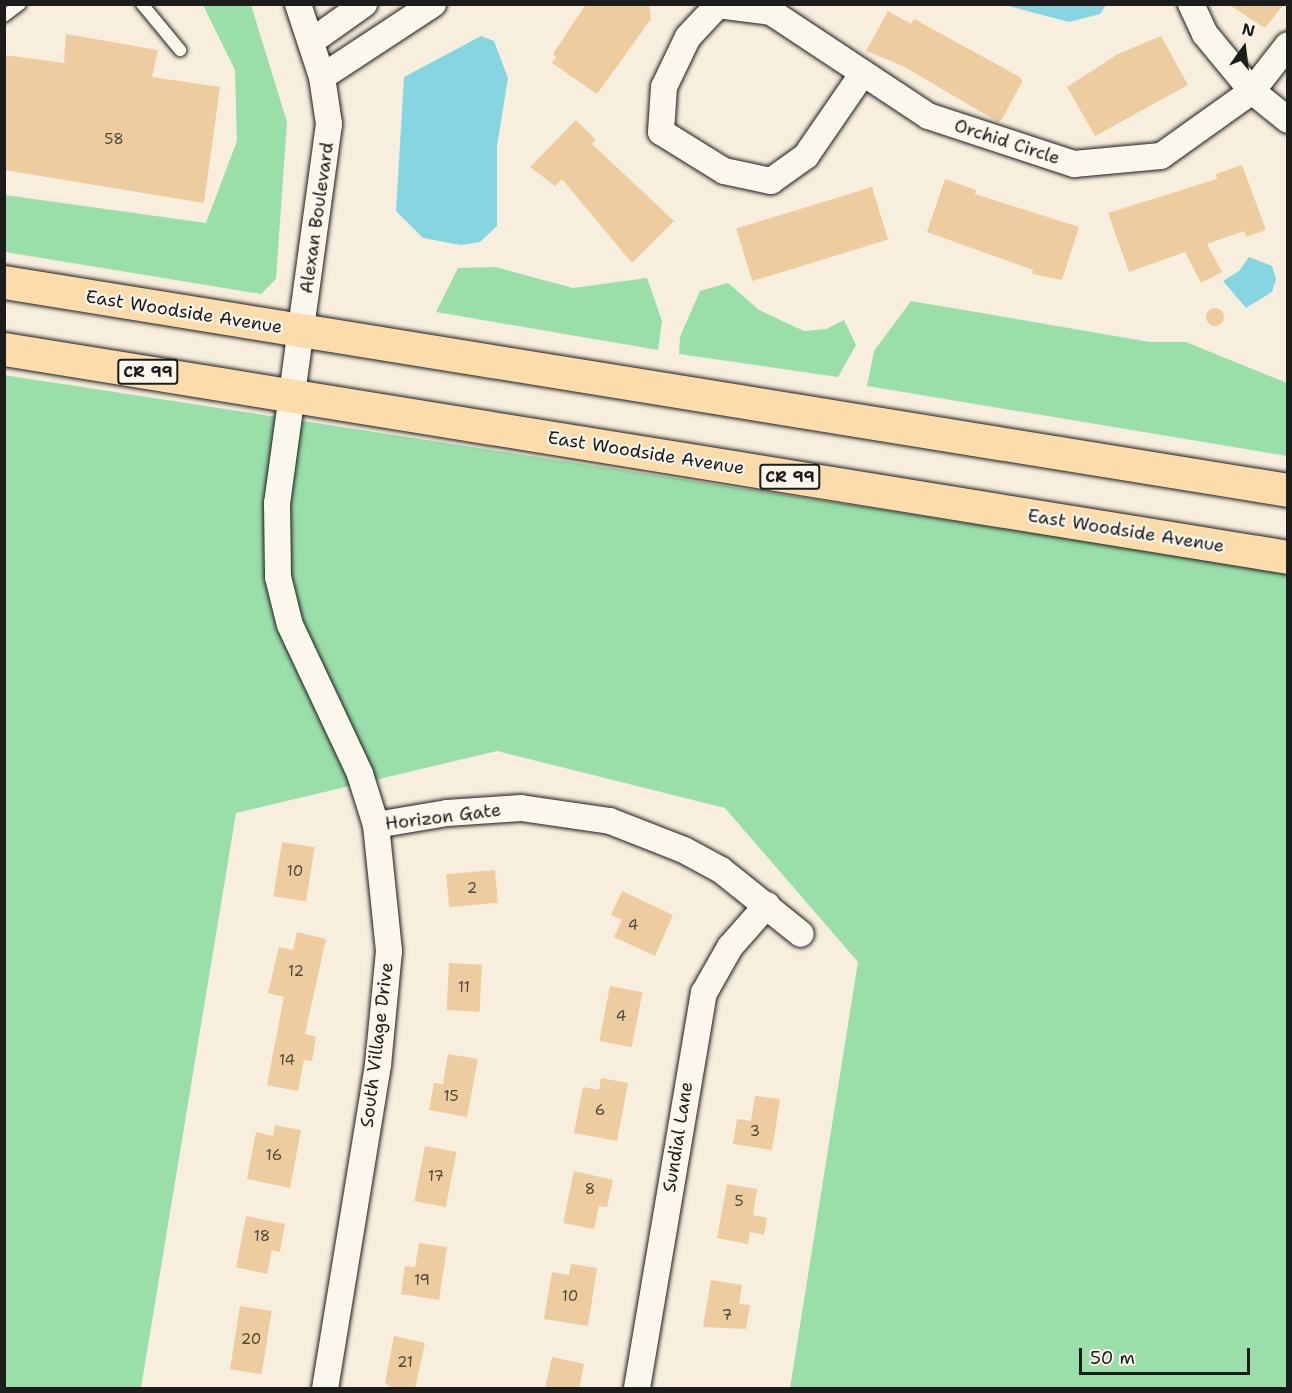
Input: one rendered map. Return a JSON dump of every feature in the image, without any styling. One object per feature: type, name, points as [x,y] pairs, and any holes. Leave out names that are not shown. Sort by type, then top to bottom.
[{"type":"main road","name":"East Woodside Avenue","points":[[4,282],[1287,490]]},
{"type":"main road","name":"East Woodside Avenue","points":[[4,349],[1287,557]]},
{"type":"street","name":"Alexan Boulevard","points":[[292,396],[328,148],[322,77],[298,4]]},
{"type":"street","points":[[312,41],[364,4]]},
{"type":"street","points":[[322,77],[433,4]]},
{"type":"street","points":[[1191,4],[1204,34],[1252,91],[1287,120]]},
{"type":"street","name":"Orchid Circle","points":[[863,73],[806,156],[771,181],[724,171],[661,132],[664,87],[688,37],[718,5],[771,12],[928,116],[1074,164],[1161,156],[1252,91],[1287,45]]},
{"type":"street","name":"South Village Drive","points":[[292,396],[277,503],[278,577],[294,635],[360,774],[376,825],[388,910],[388,982],[325,1389]]},
{"type":"street","name":"Horizon Gate","points":[[376,825],[484,809],[565,811],[610,821],[684,850],[767,905],[801,933]]},
{"type":"street","name":"Sundial Lane","points":[[637,1389],[704,993],[730,947],[767,905]]},
{"type":"lane","points":[[4,16],[20,4]]},
{"type":"lane","points":[[142,4],[180,50]]},
{"type":"green space","points":[[203,5],[251,5],[287,122],[276,279],[261,294],[5,252],[5,195],[206,223],[237,141],[235,70]]},
{"type":"green space","points":[[495,267],[573,288],[647,278],[662,321],[658,350],[436,312],[458,268]]},
{"type":"green space","points":[[728,283],[759,310],[804,331],[826,329],[844,320],[856,345],[838,377],[679,354],[680,337],[700,291]]},
{"type":"green space","points":[[911,301],[1150,342],[1186,342],[1287,383],[1287,456],[867,386],[874,351]]},
{"type":"green space","points":[[4,375],[1287,572],[1287,1388],[790,1388],[858,962],[725,808],[497,751],[236,813],[141,1388],[5,1388]]},
{"type":"water","points":[[1005,5],[1106,5],[1100,14],[1069,22]]},
{"type":"water","points":[[481,36],[494,41],[508,78],[497,146],[497,226],[480,242],[461,245],[423,238],[396,211],[404,77]]},
{"type":"water","points":[[1249,257],[1272,266],[1276,279],[1272,292],[1246,308],[1223,281],[1239,271]]},
{"type":"building","points":[[586,4],[649,4],[651,19],[597,94],[552,63],[556,57],[553,54]]},
{"type":"building","points":[[1228,4],[1284,4],[1265,28]]},
{"type":"building","points":[[888,11],[911,24],[914,19],[1020,77],[1022,82],[1002,119],[998,122],[903,66],[866,51]]},
{"type":"building","points":[[66,34],[158,50],[152,77],[220,87],[204,203],[4,170],[4,55],[64,63]]},
{"type":"building","points":[[1161,36],[1188,85],[1095,136],[1067,87],[1118,54]]},
{"type":"building","points":[[576,120],[596,140],[592,144],[674,221],[632,263],[562,179],[555,186],[530,167]]},
{"type":"building","points":[[1242,165],[1266,230],[1246,237],[1244,231],[1207,244],[1222,272],[1201,283],[1185,252],[1129,272],[1108,213],[1217,179],[1216,174]]},
{"type":"building","points":[[945,179],[976,190],[975,194],[1079,227],[1062,280],[1032,274],[1033,270],[927,232]]},
{"type":"building","points":[[872,187],[888,240],[752,281],[736,229]]},
{"type":"building","points":[[1211,308],[1219,308],[1224,313],[1222,324],[1211,326],[1206,321],[1206,313]]},
{"type":"building","points":[[282,842],[315,847],[306,901],[273,896]]},
{"type":"building","points":[[495,870],[498,903],[449,907],[446,874]]},
{"type":"building","points":[[622,891],[673,915],[655,956],[614,937],[622,920],[611,915]]},
{"type":"building","points":[[297,932],[326,939],[305,1034],[316,1037],[312,1061],[304,1060],[298,1091],[267,1085],[284,997],[268,993],[279,947],[293,950]]},
{"type":"building","points":[[449,963],[482,965],[479,1012],[447,1010]]},
{"type":"building","points":[[610,986],[642,992],[632,1047],[599,1041]]},
{"type":"building","points":[[448,1054],[478,1059],[467,1117],[429,1110],[434,1083],[443,1084]]},
{"type":"building","points":[[601,1078],[628,1083],[617,1141],[574,1133],[583,1087],[599,1090]]},
{"type":"building","points":[[755,1096],[780,1099],[772,1150],[733,1144],[737,1119],[751,1121]]},
{"type":"building","points":[[275,1125],[301,1130],[290,1188],[247,1179],[256,1132],[273,1136]]},
{"type":"building","points":[[425,1146],[456,1152],[446,1207],[414,1201]]},
{"type":"building","points":[[574,1171],[613,1180],[607,1207],[599,1206],[594,1229],[563,1223]]},
{"type":"building","points":[[727,1184],[757,1189],[753,1215],[767,1218],[764,1235],[750,1232],[748,1244],[717,1238]]},
{"type":"building","points":[[246,1216],[285,1224],[280,1252],[272,1250],[267,1274],[236,1267]]},
{"type":"building","points":[[419,1243],[447,1247],[439,1300],[401,1294],[405,1266],[415,1267]]},
{"type":"building","points":[[571,1264],[597,1268],[588,1326],[544,1319],[552,1272],[569,1275]]},
{"type":"building","points":[[711,1280],[742,1285],[739,1304],[750,1305],[746,1329],[703,1327]]},
{"type":"building","points":[[240,1306],[272,1311],[262,1374],[230,1369]]},
{"type":"building","points":[[394,1336],[425,1343],[415,1389],[394,1389],[385,1383]]},
{"type":"building","points":[[552,1357],[584,1364],[579,1389],[545,1389]]}]
